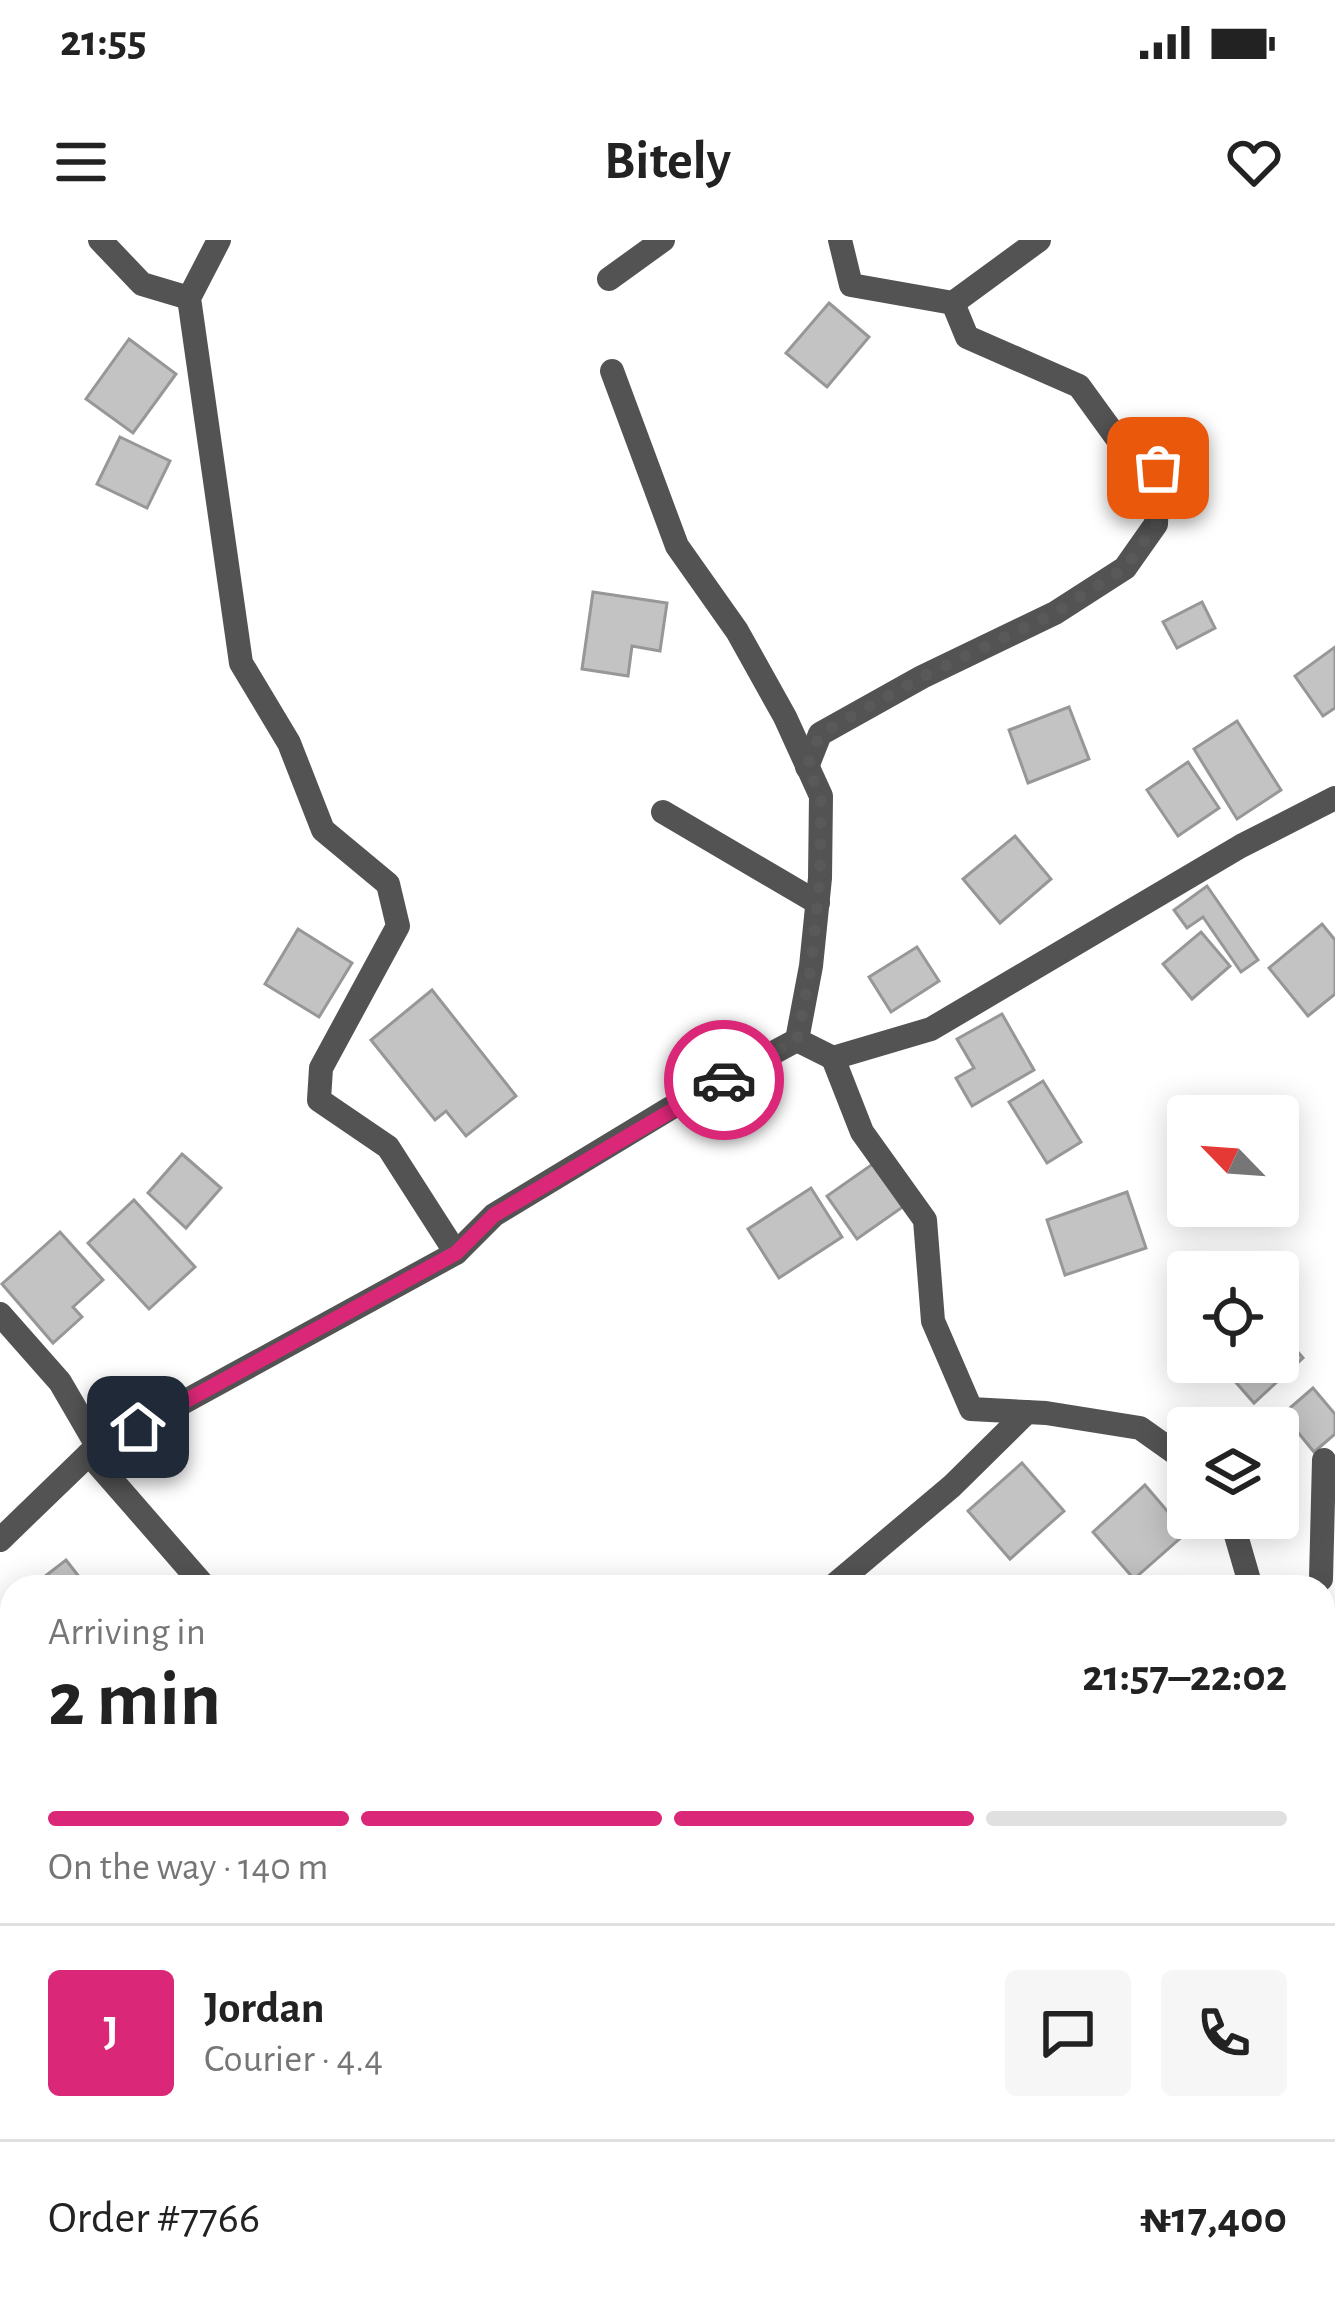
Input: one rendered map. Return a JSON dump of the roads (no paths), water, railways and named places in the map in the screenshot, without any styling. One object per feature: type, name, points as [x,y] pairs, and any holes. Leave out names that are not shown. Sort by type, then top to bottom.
[{"type":"street","points":[[100,240],[142,284],[189,298]]},
{"type":"street","points":[[219,240],[189,298],[241,663],[289,742],[323,830],[388,884],[398,926],[321,1068],[319,1100],[388,1147],[456,1253]]},
{"type":"street","points":[[609,279],[663,240]]},
{"type":"street","points":[[840,240],[850,285],[953,304],[1039,240]]},
{"type":"street","points":[[807,767],[820,734],[922,677],[1055,613],[1125,568],[1156,524],[1158,468],[1116,437],[1078,386],[967,337],[953,304]]},
{"type":"street","points":[[612,371],[677,546],[737,631],[785,717],[821,796],[818,903],[797,1040]]},
{"type":"street","points":[[833,1058],[931,1028],[1241,846],[1335,798]]},
{"type":"street","points":[[663,812],[818,903]]},
{"type":"street","points":[[0,1540],[94,1451],[456,1253],[494,1215],[669,1109],[797,1040]]},
{"type":"street","points":[[797,1040],[833,1058],[862,1132],[925,1220],[933,1321],[971,1408],[1141,1428],[1167,1447]]},
{"type":"street","points":[[0,1314],[60,1382],[94,1451],[195,1575]]},
{"type":"street","points":[[846,1575],[952,1486],[1027,1412]]},
{"type":"street","points":[[1322,1575],[1324,1460]]},
{"type":"street","points":[[1237,1539],[1248,1575]]}]
